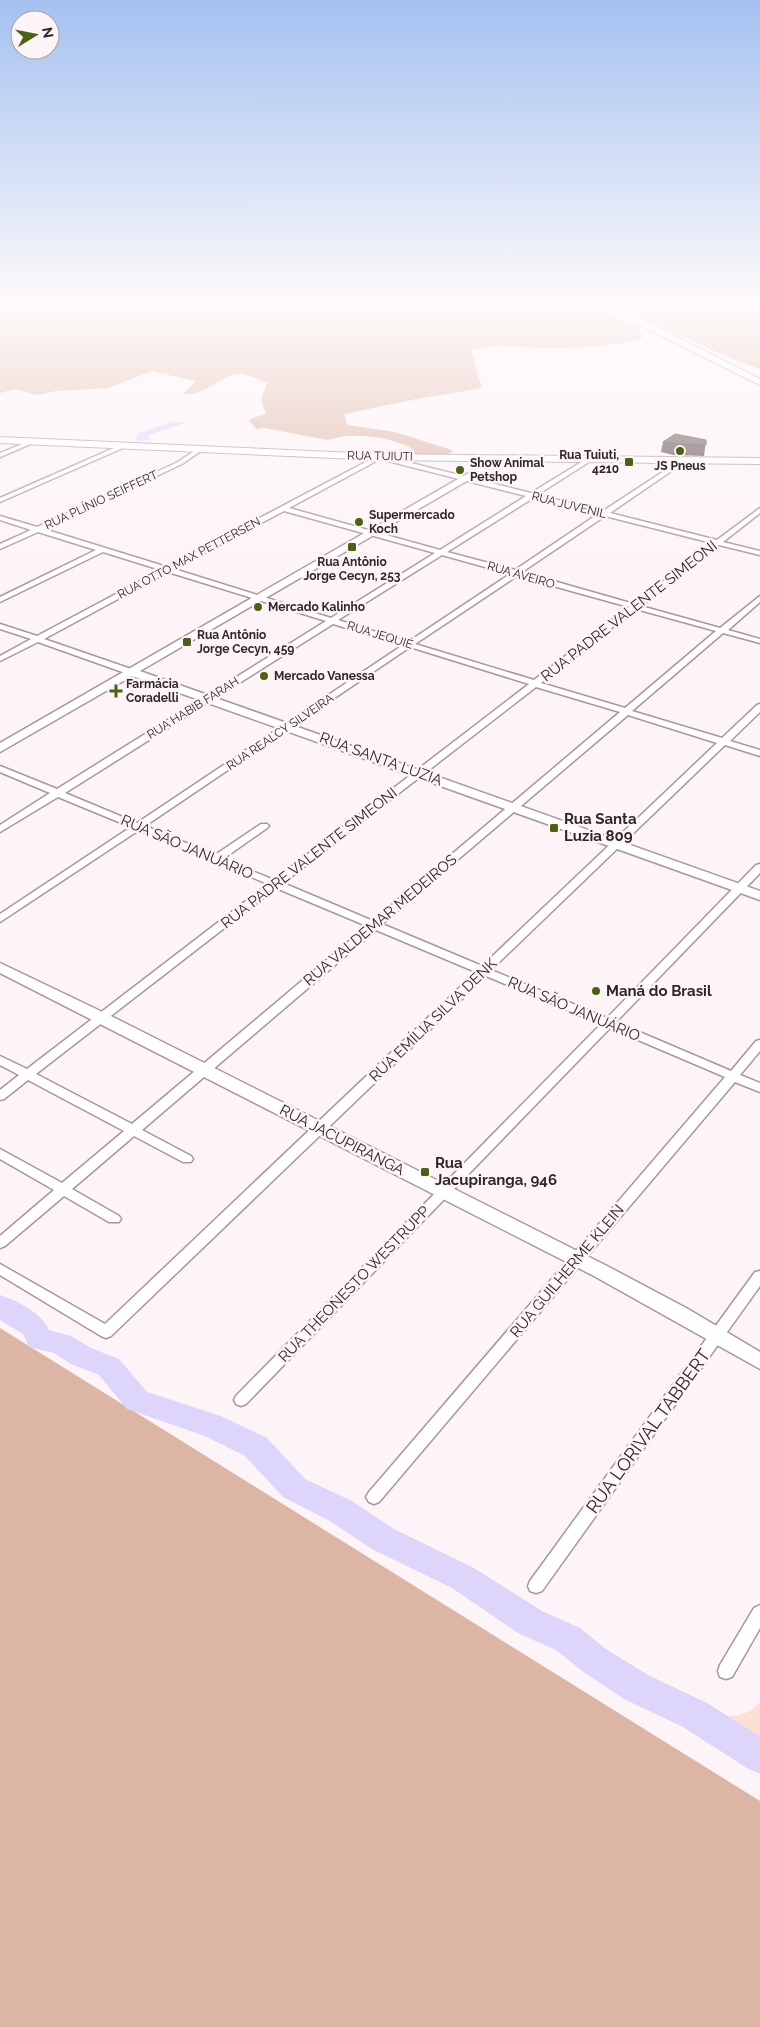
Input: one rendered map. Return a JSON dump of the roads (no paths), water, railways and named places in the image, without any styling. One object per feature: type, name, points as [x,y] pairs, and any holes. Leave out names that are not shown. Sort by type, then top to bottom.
[{"type":"main road","name":"RUA TUIUTI","points":[[0,440],[379,457],[760,461]]},
{"type":"street","points":[[0,455],[32,442]]},
{"type":"street","points":[[0,500],[123,446]]},
{"type":"street","name":"RUA PLÍNIO SEIFFERT","points":[[0,547],[180,463],[200,449]]},
{"type":"street","name":"RUA JUVENIL","points":[[379,457],[760,553]]},
{"type":"street","name":"RUA OTTO MAX PETTERSEN","points":[[0,659],[379,457]]},
{"type":"street","points":[[0,748],[498,459]]},
{"type":"street","name":"RUA HABIB FARAH","points":[[0,829],[590,459]]},
{"type":"street","name":"RUA REALCY SILVEIRA","points":[[0,919],[684,460]]},
{"type":"street","name":"RUA AVEIRO","points":[[282,508],[760,641]]},
{"type":"street","name":"RUA PADRE VALENTE SIMEONI","points":[[0,1096],[760,510]]},
{"type":"street","name":"RUA JEQUIÉ","points":[[0,518],[760,753]]},
{"type":"street","points":[[0,600],[103,549]]},
{"type":"street","name":"RUA VALDEMAR MEDEIROS","points":[[0,1243],[760,598]]},
{"type":"street","name":"RUA SANTA LUZIA","points":[[0,626],[288,726],[760,896]]},
{"type":"street","name":"RUA EMÍLIA SILVA DENK","points":[[0,1270],[106,1332],[760,707]]},
{"type":"street","name":"RUA SÃO JANUÁRIO","points":[[0,769],[760,1088]]},
{"type":"street","points":[[216,859],[264,826]]},
{"type":"street","name":"RUA THEONESTO WESTRUPP","points":[[241,1400],[760,867]]},
{"type":"street","name":"RUA JACUPIRANGA","points":[[0,967],[103,1017],[576,1260],[718,1334],[760,1361]]},
{"type":"street","name":"RUA GUILHERME KLEIN","points":[[374,1497],[760,1044]]},
{"type":"street","points":[[0,1060],[187,1159]]},
{"type":"street","points":[[0,1153],[114,1219]]},
{"type":"street","name":"RUA LORIVAL TABBERT","points":[[536,1586],[760,1276]]},
{"type":"street","points":[[726,1671],[760,1613]]},
{"type":"waterway","points":[[0,1306],[34,1327],[39,1339],[61,1344],[81,1356],[109,1367],[137,1401],[165,1409],[186,1419],[211,1425],[256,1447],[294,1488],[341,1511],[383,1539],[463,1578],[530,1622],[568,1639],[594,1660],[636,1687],[695,1715],[760,1756]]},
{"type":"place","name":"JS Pneus","points":[[680,451]]},
{"type":"place","name":"Rua Tuiuti, 4210","points":[[629,462]]},
{"type":"place","name":"Show Animal Petshop","points":[[460,470]]},
{"type":"place","name":"Supermercado Koch","points":[[359,522]]},
{"type":"place","name":"Rua Antônio Jorge Cecyn, 253","points":[[352,547]]},
{"type":"place","name":"Mercado Kalinho","points":[[258,607]]},
{"type":"place","name":"Rua Antônio Jorge Cecyn, 459","points":[[187,642]]},
{"type":"place","name":"Mercado Vanessa","points":[[264,676]]},
{"type":"place","name":"Farmácia Coradelli","points":[[116,691]]},
{"type":"place","name":"Rua Santa Luzia 809","points":[[554,828]]},
{"type":"place","name":"Maná do Brasil","points":[[596,991]]},
{"type":"place","name":"Rua Jacupiranga, 946","points":[[425,1172]]}]
